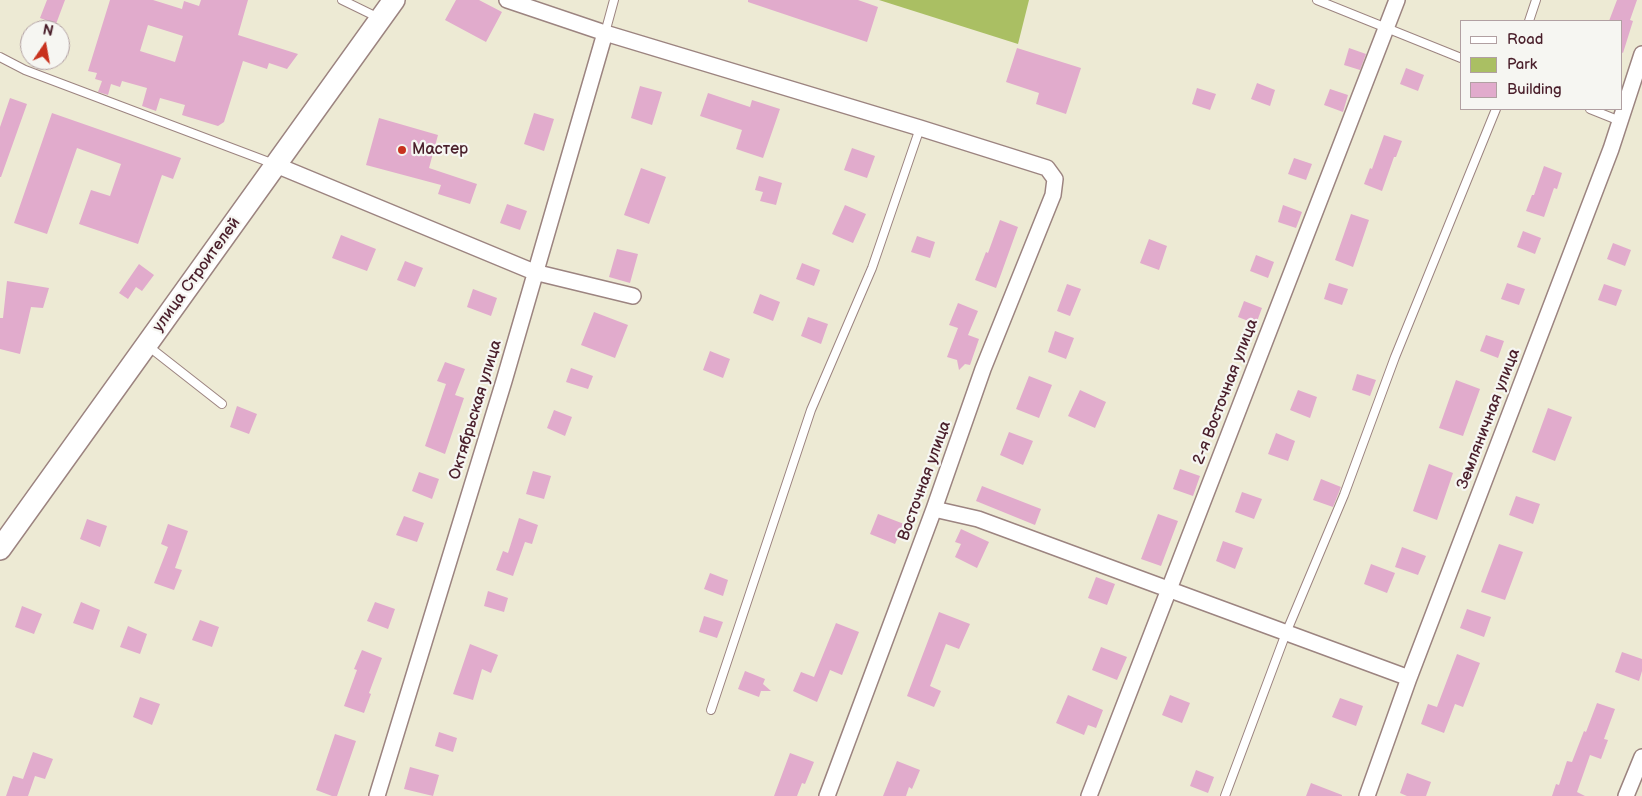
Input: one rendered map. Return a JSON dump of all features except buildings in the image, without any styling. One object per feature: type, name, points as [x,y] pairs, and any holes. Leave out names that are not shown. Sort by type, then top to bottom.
[{"type":"main road","name":"улица Строителей","points":[[0,550],[394,0]]},
{"type":"street","points":[[507,0],[605,33],[920,128]]},
{"type":"street","name":"2-я Восточная улица","points":[[1089,796],[1397,0]]},
{"type":"street","name":"Октябрьская улица","points":[[377,796],[504,382],[534,272],[605,33]]},
{"type":"street","name":"Земляничная улица","points":[[1367,796],[1408,678],[1611,149],[1642,54]]},
{"type":"street","name":"Восточная улица","points":[[827,796],[934,509],[982,369],[1053,195],[1055,179],[1047,168],[920,128]]},
{"type":"street","points":[[276,165],[534,272],[633,296]]},
{"type":"street","points":[[934,509],[978,519],[1168,591],[1408,678]]},
{"type":"street","points":[[1626,796],[1642,757]]},
{"type":"lane","points":[[342,0],[380,19]]},
{"type":"lane","points":[[605,33],[614,0]]},
{"type":"lane","points":[[1317,0],[1460,58]]},
{"type":"lane","points":[[1529,20],[1536,0]]},
{"type":"lane","points":[[0,57],[25,70],[276,165]]},
{"type":"lane","points":[[1225,796],[1286,633],[1344,495],[1395,357],[1496,110]]},
{"type":"lane","points":[[1593,110],[1620,120]]},
{"type":"lane","points":[[711,710],[810,410],[872,268],[920,128]]},
{"type":"lane","points":[[146,345],[222,404]]},
{"type":"green space","points":[[879,0],[1029,0],[1018,44]]},
{"type":"place","name":"Мастер","points":[[402,150]]}]
